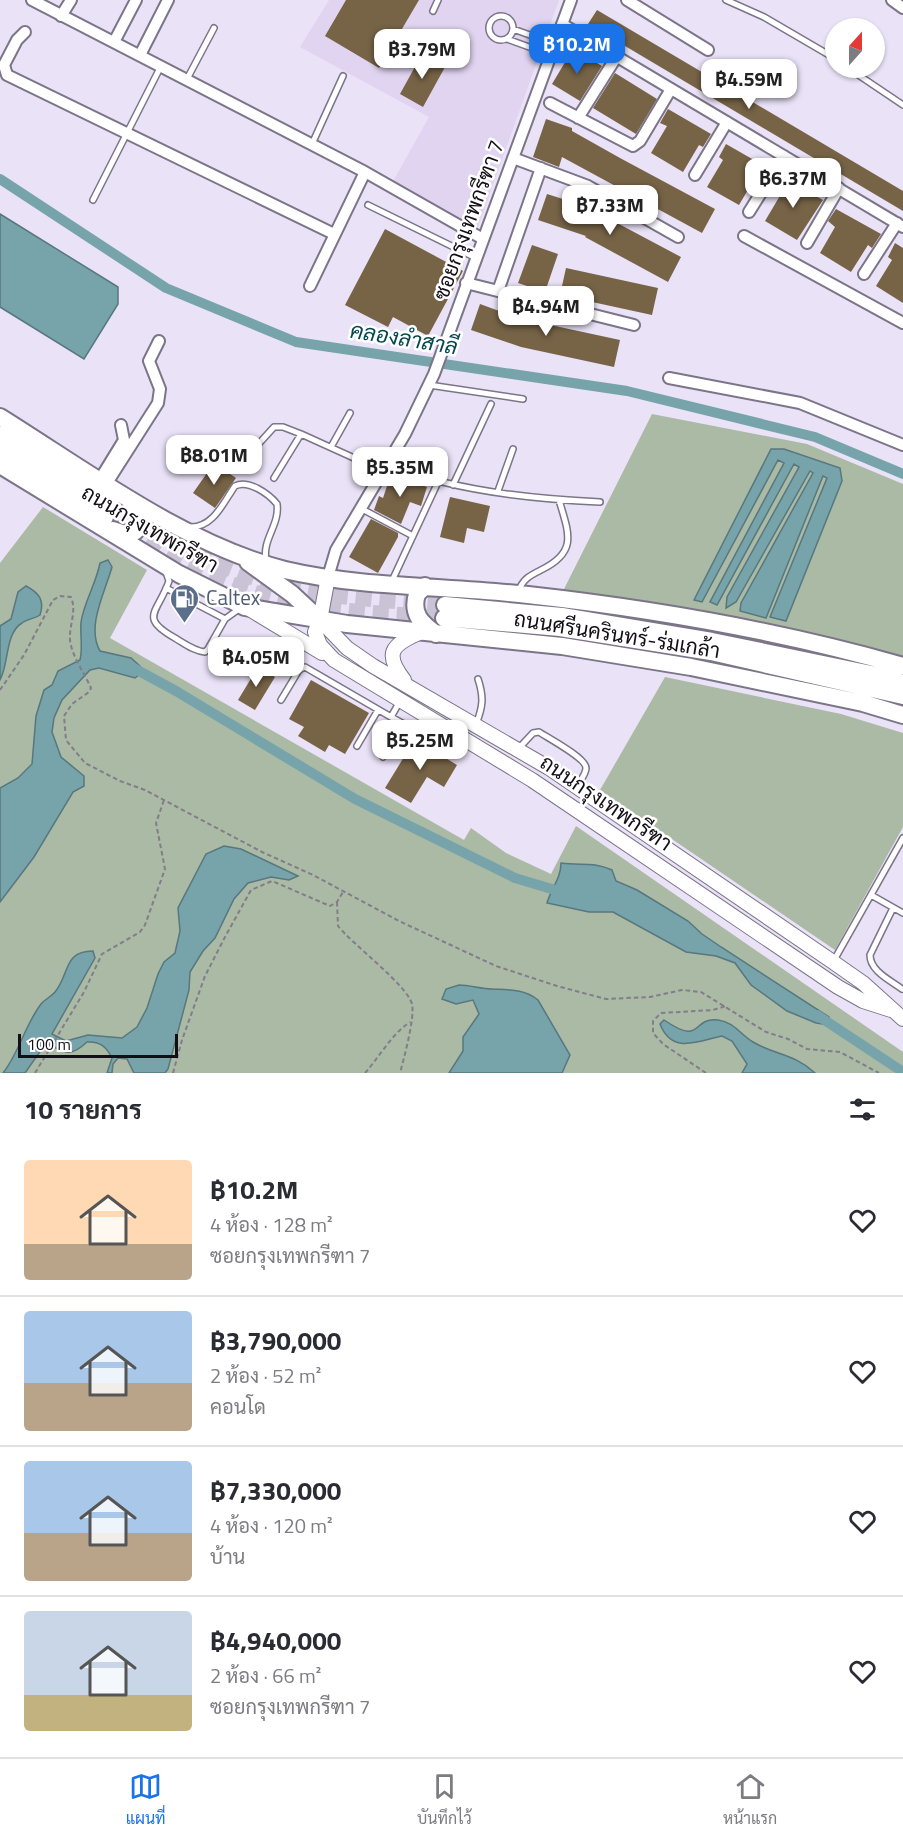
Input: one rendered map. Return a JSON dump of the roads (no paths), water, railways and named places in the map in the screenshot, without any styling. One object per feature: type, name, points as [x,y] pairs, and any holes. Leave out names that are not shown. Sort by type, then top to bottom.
[{"type":"main road","name":"ถนนกรุงเทพกรีฑา","points":[[0,417],[171,523],[236,552],[286,570],[328,577],[320,620],[316,628],[317,640],[334,660],[502,760],[838,987],[863,1001],[900,1016]]},
{"type":"main road","name":"ถนนกรุงเทพกรีฑา","points":[[0,435],[105,516],[156,560],[244,606],[320,620],[347,648],[410,688],[518,748],[863,983],[900,1016]]},
{"type":"main road","name":"ถนนกรุงเทพกรีฑา","points":[[0,452],[105,516]]},
{"type":"main road","name":"ถนนกรุงเทพกรีฑา","points":[[0,465],[105,516]]},
{"type":"main road","points":[[105,516],[128,535],[139,528],[142,513],[109,485]]},
{"type":"main road","points":[[236,552],[292,594],[320,620]]},
{"type":"main road","name":"ถนนศรีนครินทร์-ร่มเกล้า","points":[[328,577],[516,594],[740,627],[903,666]]},
{"type":"main road","points":[[425,586],[417,594],[415,612],[424,625],[437,634]]},
{"type":"main road","points":[[244,606],[334,660]]},
{"type":"main road","name":"ถนนศรีนครินทร์-ร่มเกล้า","points":[[903,683],[881,676],[701,639],[562,616],[445,612],[711,652],[903,696]]},
{"type":"main road","name":"ถนนศรีนครินทร์-ร่มเกล้า","points":[[320,620],[419,633],[562,645],[691,667],[863,703],[903,715]]},
{"type":"main road","points":[[410,688],[393,666],[391,654],[397,644],[419,633]]},
{"type":"main road","points":[[590,819],[599,803]]},
{"type":"street","points":[[32,0],[312,144],[483,239]]},
{"type":"street","points":[[61,16],[71,0]]},
{"type":"street","points":[[114,42],[136,0]]},
{"type":"street","points":[[140,55],[168,0]]},
{"type":"street","name":"ซอยกรุงเทพกรีฑา 7","points":[[328,577],[336,550],[405,434],[434,374],[571,0]]},
{"type":"street","points":[[627,0],[708,50]]},
{"type":"street","points":[[892,0],[903,8]]},
{"type":"street","points":[[562,24],[900,225],[864,274]]},
{"type":"street","points":[[25,32],[17,39],[4,65],[7,75],[334,234]]},
{"type":"street","points":[[578,118],[616,56]]},
{"type":"street","points":[[550,103],[633,146],[640,141],[671,89]]},
{"type":"street","points":[[695,175],[727,122]]},
{"type":"street","points":[[749,212],[784,156]]},
{"type":"street","points":[[513,158],[588,186],[678,237]]},
{"type":"street","points":[[498,291],[541,168]]},
{"type":"street","points":[[310,286],[364,172]]},
{"type":"street","points":[[807,243],[839,188]]},
{"type":"street","points":[[744,236],[903,322]]},
{"type":"street","points":[[466,283],[634,325]]},
{"type":"street","points":[[109,485],[158,403],[159,389],[149,361],[159,341]]},
{"type":"street","points":[[669,378],[800,403],[903,445]]},
{"type":"street","points":[[109,485],[124,440],[121,425]]},
{"type":"lane","points":[[433,11],[438,0]]},
{"type":"lane","points":[[726,0],[764,17],[825,53]]},
{"type":"lane","points":[[507,39],[513,29],[511,21],[504,17],[496,17],[491,22],[489,30],[493,37],[553,50]]},
{"type":"lane","points":[[187,80],[214,28]]},
{"type":"lane","points":[[513,29],[553,50]]},
{"type":"lane","points":[[93,200],[161,66]]},
{"type":"lane","points":[[312,144],[343,76]]},
{"type":"lane","points":[[863,78],[903,105]]},
{"type":"lane","points":[[368,205],[476,258]]},
{"type":"lane","points":[[429,385],[523,399]]},
{"type":"lane","points":[[453,484],[491,404]]},
{"type":"lane","points":[[331,447],[350,413]]},
{"type":"lane","points":[[253,450],[274,427],[301,434],[331,447],[360,461],[380,475]]},
{"type":"lane","points":[[274,478],[301,434]]},
{"type":"lane","points":[[498,491],[513,449]]},
{"type":"lane","points":[[386,464],[438,482],[559,500],[600,502]]},
{"type":"lane","points":[[391,584],[438,482]]},
{"type":"lane","points":[[171,523],[189,527],[204,525],[211,521],[234,486],[244,483],[250,485],[277,504],[278,515],[264,548],[266,563]]},
{"type":"lane","points":[[516,594],[525,579],[554,563],[566,552],[569,543],[567,528],[559,500]]},
{"type":"lane","points":[[361,508],[413,536]]},
{"type":"lane","points":[[156,560],[168,576],[166,588],[154,615],[156,626],[196,651],[205,652],[225,619],[244,606]]},
{"type":"lane","points":[[166,588],[225,619]]},
{"type":"lane","points":[[281,700],[299,670],[304,667],[452,750]]},
{"type":"lane","points":[[476,724],[483,707],[483,694],[478,679]]},
{"type":"lane","points":[[391,717],[400,701]]},
{"type":"lane","points":[[357,746],[378,710]]},
{"type":"lane","points":[[383,757],[403,724]]},
{"type":"lane","points":[[518,748],[533,733],[539,732],[581,758],[586,770],[577,788]]},
{"type":"lane","points":[[833,962],[903,838]]},
{"type":"lane","points":[[871,895],[903,913]]},
{"type":"lane","points":[[893,908],[870,955],[870,962],[875,969],[902,989]]},
{"type":"waterway","name":"คลองลำสาลี","points":[[0,179],[166,288],[296,342],[627,391],[815,437],[903,474]]},
{"type":"waterway","points":[[128,665],[176,691],[355,799],[515,878],[565,893]]},
{"type":"waterway","points":[[817,1015],[903,1072]]},
{"type":"tunnel","points":[[111,506],[211,561],[270,583],[319,593],[445,605]]},
{"type":"tunnel","points":[[105,517],[208,574],[268,597],[293,603],[368,613],[444,618]]},
{"type":"place","name":"Caltex","points":[[185,624]]}]
